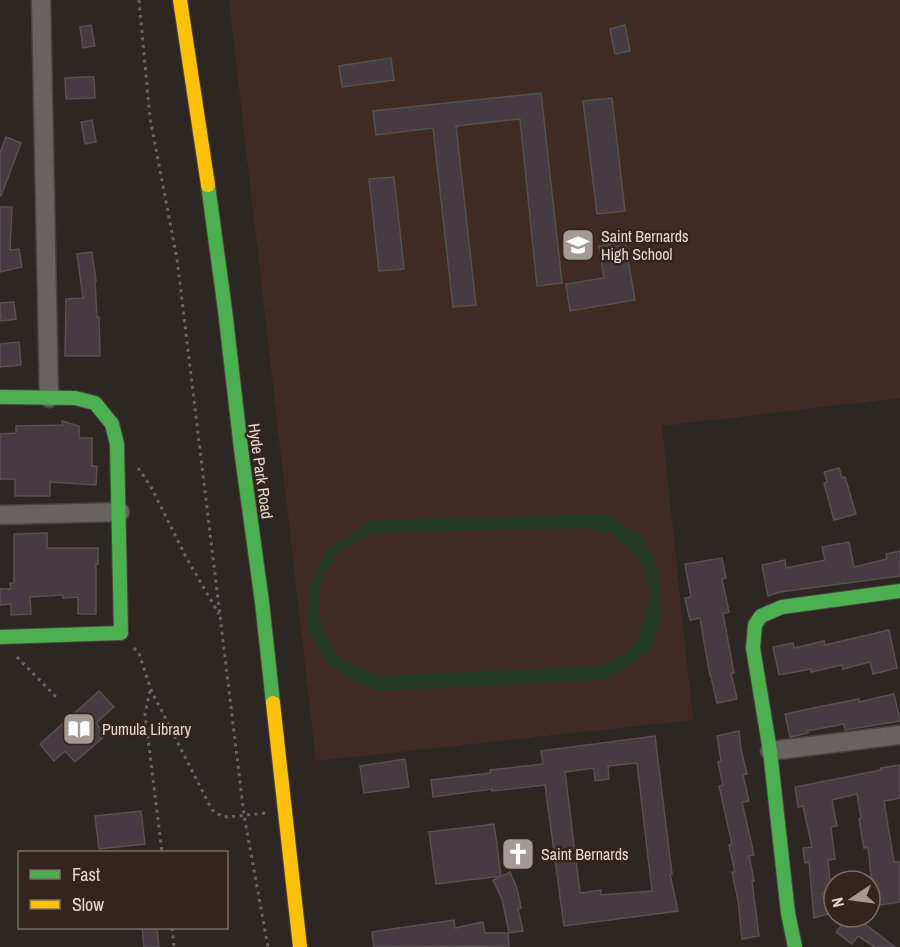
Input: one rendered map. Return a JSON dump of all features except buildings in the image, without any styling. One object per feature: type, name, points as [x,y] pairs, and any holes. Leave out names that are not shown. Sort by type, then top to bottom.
[{"type":"street","points":[[41,0],[49,398]]},
{"type":"street","name":"Hyde Park Road","points":[[180,0],[225,310],[262,602],[300,947]]},
{"type":"street","points":[[0,397],[75,399],[94,404],[112,424],[117,444],[120,512],[121,633],[7,637]]},
{"type":"street","points":[[0,515],[120,512]]},
{"type":"street","points":[[795,947],[788,913],[770,751],[753,648],[753,632],[757,621],[765,612],[783,607],[900,591]]},
{"type":"street","points":[[770,751],[900,735]]},
{"type":"path","points":[[139,0],[150,118],[177,259],[244,815],[268,947]]},
{"type":"path","points":[[136,464],[151,487],[186,558],[220,616]]},
{"type":"path","points":[[121,633],[139,653],[151,690],[212,810],[227,816],[286,811]]},
{"type":"path","points":[[7,637],[14,654],[58,699]]},
{"type":"path","points":[[151,690],[145,714],[162,851]]},
{"type":"path","points":[[172,929],[174,947]]},
{"type":"shaded area","name":"Saint Bernards High School","points":[[229,0],[900,0],[900,398],[662,426],[693,720],[316,761]]},
{"type":"green space","points":[[607,514],[644,537],[657,566],[663,607],[653,648],[609,680],[375,691],[346,676],[322,656],[308,628],[309,587],[326,551],[372,520]],"holes":[[[585,528],[612,534],[643,563],[651,595],[636,644],[603,666],[377,676],[337,655],[319,616],[321,580],[339,551],[373,533]]]},
{"type":"traffic: fast","points":[[208,185],[273,703]]},
{"type":"traffic: fast","points":[[0,397],[75,398],[95,403],[112,424],[117,444],[121,633],[0,637]]},
{"type":"traffic: fast","points":[[795,947],[788,913],[770,751],[753,648],[755,625],[761,616],[782,607],[900,591]]},
{"type":"traffic: slow","points":[[180,0],[208,185]]},
{"type":"traffic: slow","points":[[273,703],[300,947]]},
{"type":"place","name":"Saint Bernards High School","points":[[578,245]]},
{"type":"place","name":"Pumula Library","points":[[79,729]]},
{"type":"place","name":"Saint Bernards","points":[[518,854]]}]
